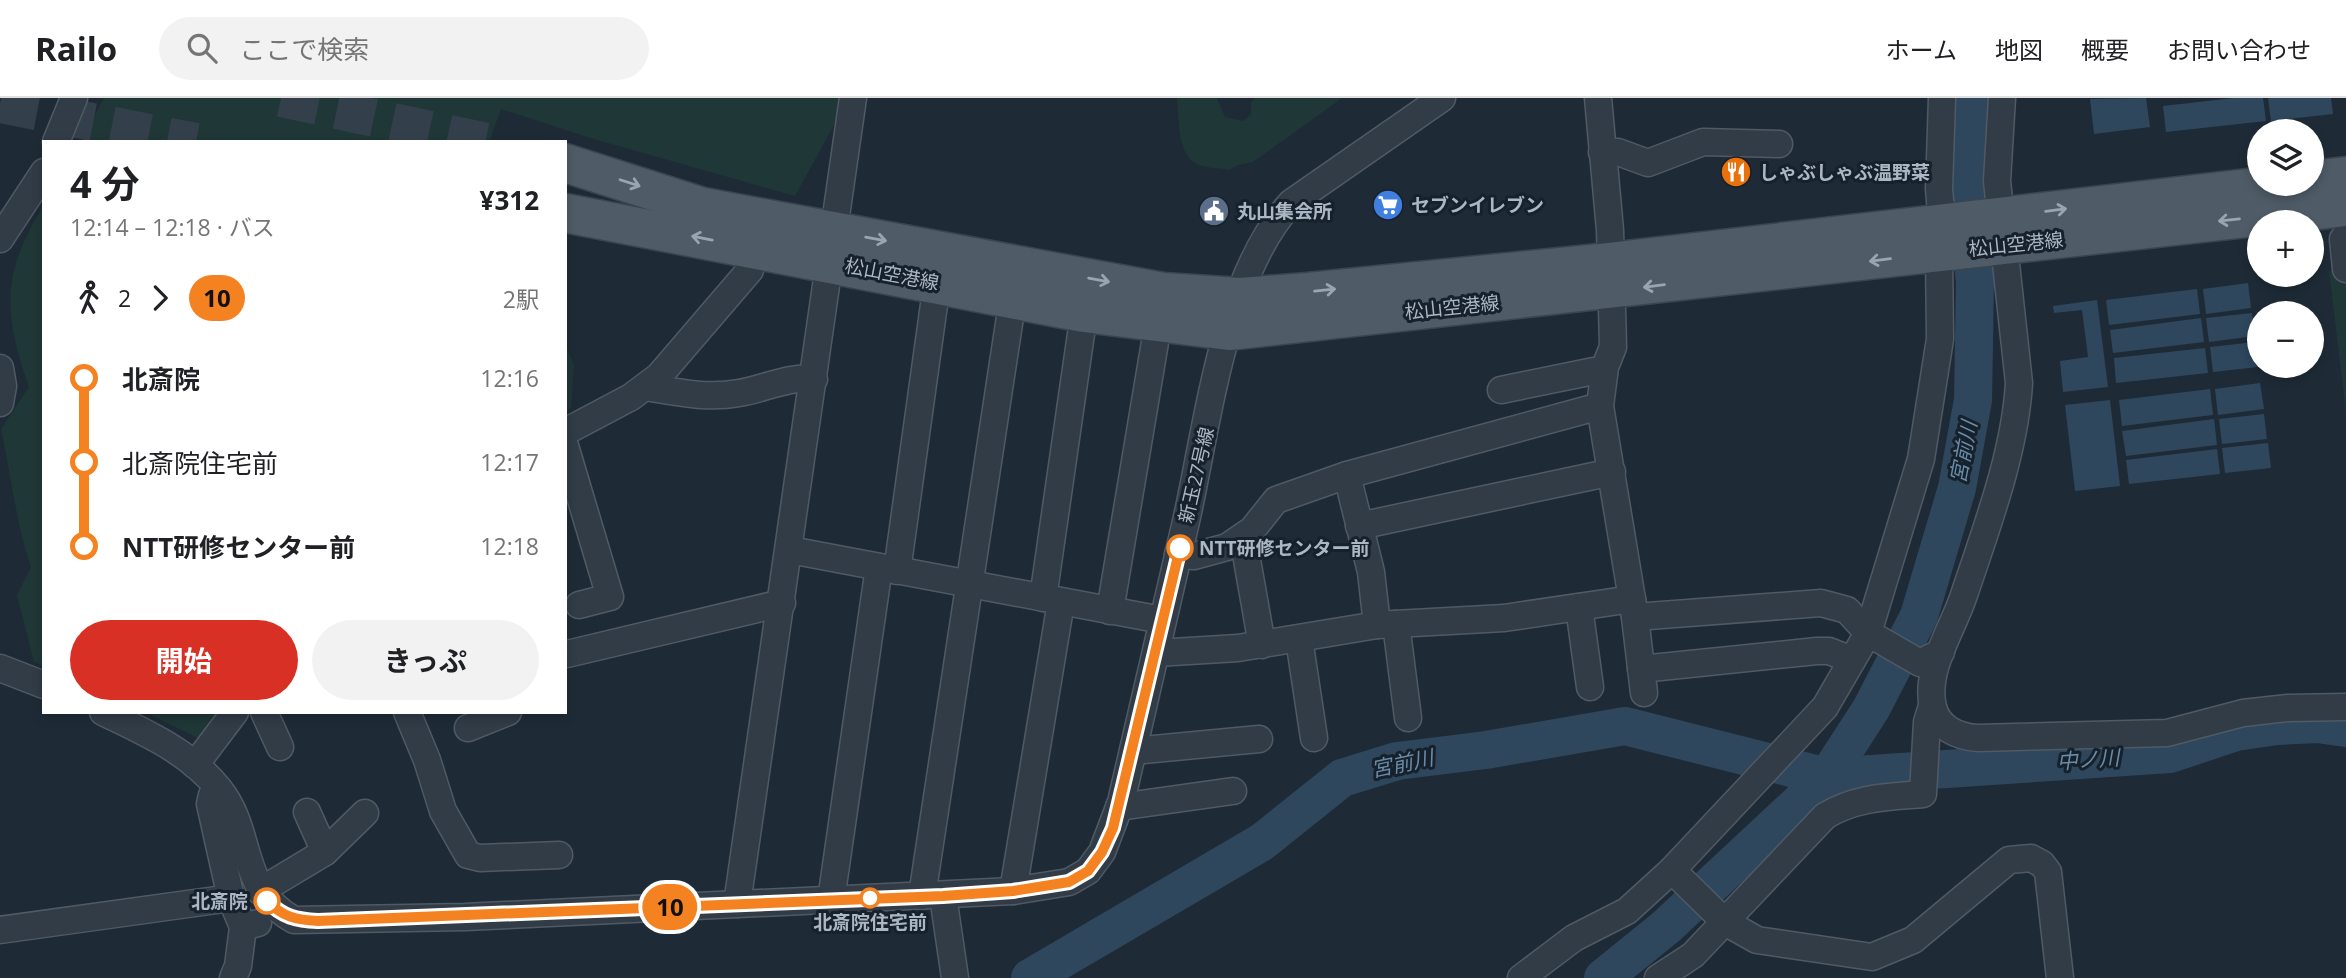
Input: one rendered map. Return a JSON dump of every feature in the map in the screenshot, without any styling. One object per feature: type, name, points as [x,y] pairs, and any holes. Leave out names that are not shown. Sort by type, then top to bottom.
[{"type":"main road","name":"松山空港線","points":[[567,164],[833,247],[937,283],[1016,282],[1163,292],[1234,314]]},
{"type":"main road","points":[[2324,179],[2346,176]]},
{"type":"main road","name":"松山空港線","points":[[567,213],[754,248],[833,247],[1016,282],[1084,313],[1157,324],[1995,232],[2286,206],[2344,223]]},
{"type":"street","points":[[57,140],[74,98]]},
{"type":"street","points":[[737,904],[853,98]]},
{"type":"street","name":"新玉27号線","points":[[268,901],[294,920],[318,921],[1013,891],[1069,882],[1088,871],[1102,852],[1119,807],[1234,314],[1256,252],[1276,220],[1291,203],[1442,98]]},
{"type":"street","points":[[1598,98],[1614,347],[1604,373],[1600,406],[1634,608],[1642,681],[1817,651],[1829,651],[1852,660]]},
{"type":"street","points":[[1521,978],[1574,938],[1627,911],[1677,873],[1772,762],[1825,707],[1868,633],[1921,459],[1940,339],[1944,238],[1939,189],[1942,98]]},
{"type":"street","points":[[1658,978],[1695,966],[1720,918],[1825,816],[1844,804],[1876,797],[1923,794],[1928,742],[1927,722],[1932,706],[1931,658],[1992,513],[2017,407],[2019,383],[1995,232],[2002,98]]},
{"type":"street","points":[[1602,152],[1618,152],[1648,163],[1703,142],[1779,144]]},
{"type":"street","points":[[0,239],[42,175]]},
{"type":"street","points":[[2344,223],[2346,268]]},
{"type":"street","points":[[567,431],[645,387],[678,355],[750,270],[754,248]]},
{"type":"street","points":[[955,977],[932,896],[970,584],[1016,282]]},
{"type":"street","points":[[831,900],[937,283]]},
{"type":"street","points":[[1013,891],[1052,600],[1084,313]]},
{"type":"street","points":[[1110,611],[1157,324]]},
{"type":"street","points":[[0,368],[3,386],[0,402]]},
{"type":"street","points":[[1501,390],[1594,371],[1604,373]]},
{"type":"street","points":[[645,387],[716,395],[750,391],[798,377],[814,379]]},
{"type":"street","points":[[1178,554],[1211,553],[1243,537],[1252,530],[1276,499],[1347,475],[1600,406]]},
{"type":"street","points":[[567,453],[610,597],[579,605]]},
{"type":"street","points":[[1359,526],[1612,472]]},
{"type":"street","points":[[1347,475],[1387,624],[1408,718]]},
{"type":"street","points":[[1243,537],[1262,645]]},
{"type":"street","points":[[790,550],[1162,621]]},
{"type":"street","points":[[567,654],[782,603]]},
{"type":"street","points":[[1156,653],[1262,645],[1387,624],[1504,618],[1579,607],[1821,603],[1847,610],[1868,633],[1931,658]]},
{"type":"street","points":[[1579,607],[1590,687]]},
{"type":"street","points":[[1299,639],[1314,738]]},
{"type":"street","points":[[1,667],[42,684]]},
{"type":"street","points":[[1932,706],[1939,720],[1949,730],[1978,738],[2167,733],[2243,713],[2288,708],[2346,707]]},
{"type":"street","points":[[107,714],[147,734],[195,765],[218,788],[233,814],[268,901],[266,919],[243,927]]},
{"type":"street","points":[[195,765],[233,714]]},
{"type":"street","points":[[265,714],[280,747]]},
{"type":"street","points":[[408,714],[427,760],[443,811],[468,855],[480,858],[559,855]]},
{"type":"street","points":[[1133,751],[1259,739]]},
{"type":"street","points":[[218,788],[212,795],[210,804],[231,898],[243,927],[238,966],[233,978]]},
{"type":"street","points":[[1119,807],[1233,791]]},
{"type":"street","points":[[307,812],[325,852]]},
{"type":"street","points":[[268,901],[365,813]]},
{"type":"street","points":[[1677,873],[1720,918],[1757,940],[1872,957],[1913,940],[2009,860],[2031,858],[2042,864],[2048,872],[2060,978]]},
{"type":"street","points":[[0,930],[231,898]]},
{"type":"green space","points":[[104,98],[840,98],[835,123],[795,196],[594,139],[501,109],[490,140],[82,140]]},
{"type":"green space","points":[[1177,98],[1217,98],[1225,117],[1243,121],[1251,115],[1251,102],[1255,98],[1342,98],[1253,162],[1229,170],[1203,166],[1189,158],[1180,134]]},
{"type":"green space","points":[[42,209],[42,665],[34,662],[17,595],[31,567],[1,429],[29,387],[14,337],[11,294],[20,252]]},
{"type":"green space","points":[[2346,269],[2346,411],[2329,271]]},
{"type":"green space","points":[[567,348],[574,365],[571,408],[567,411]]},
{"type":"green space","points":[[149,714],[220,714],[202,740]]},
{"type":"water","points":[[2146,98],[2150,127],[2094,134],[2090,99]]},
{"type":"water","points":[[2234,98],[2263,98],[2266,119],[2247,119],[2247,123],[2166,132],[2163,106]]},
{"type":"water","points":[[2268,98],[2331,98],[2333,114],[2271,119]]},
{"type":"water","points":[[2247,283],[2250,301],[2247,301],[2247,309],[2206,314],[2203,289]]},
{"type":"water","points":[[2197,289],[2200,314],[2109,325],[2106,300]]},
{"type":"water","points":[[2097,300],[2108,387],[2063,392],[2060,361],[2088,357],[2082,310],[2054,313],[2053,306]]},
{"type":"water","points":[[2247,314],[2247,337],[2209,342],[2206,318]]},
{"type":"water","points":[[2201,318],[2204,342],[2113,353],[2110,330]]},
{"type":"water","points":[[2247,343],[2247,368],[2213,372],[2210,347]]},
{"type":"water","points":[[2205,348],[2208,373],[2116,383],[2114,358]]},
{"type":"water","points":[[2260,383],[2264,409],[2218,415],[2215,389]]},
{"type":"water","points":[[2210,389],[2213,415],[2122,426],[2119,400]]},
{"type":"water","points":[[2110,400],[2120,486],[2075,491],[2065,405]]},
{"type":"water","points":[[2264,414],[2267,439],[2222,444],[2219,419]]},
{"type":"water","points":[[2214,419],[2217,445],[2126,456],[2122,431]]},
{"type":"water","points":[[2268,443],[2271,468],[2225,473],[2222,448]]},
{"type":"water","points":[[2217,449],[2220,474],[2129,484],[2126,460]]},
{"type":"waterway","name":"宮前川","points":[[1603,978],[1666,927],[1827,777],[1871,709],[1919,616],[1957,488],[1973,400],[1975,282],[1965,188],[1969,98]]},
{"type":"waterway","name":"宮前川","points":[[1030,978],[1262,842],[1342,778],[1397,761],[1486,750],[1625,726],[1827,777],[2170,754],[2236,732],[2317,724],[2346,728]]},
{"type":"tunnel","points":[[281,98],[478,140]]},
{"type":"tunnel","points":[[0,104],[186,140]]},
{"type":"bus line","name":"10","points":[[267,901],[277,911],[294,920],[318,921],[943,896],[1013,891],[1069,882],[1088,871],[1102,852],[1113,828],[1180,548]]},
{"type":"place","name":"しゃぶしゃぶ温野菜","points":[[1736,172]]},
{"type":"place","name":"セブンイレブン","points":[[1388,205]]},
{"type":"place","name":"丸山集会所","points":[[1214,211]]},
{"type":"place","name":"NTT研修センター前","points":[[1180,548]]},
{"type":"place","name":"北斎院住宅前","points":[[870,898]]},
{"type":"place","name":"北斎院","points":[[267,901]]},
{"type":"water label","name":"中ノ川","points":[[2088,759]]}]
